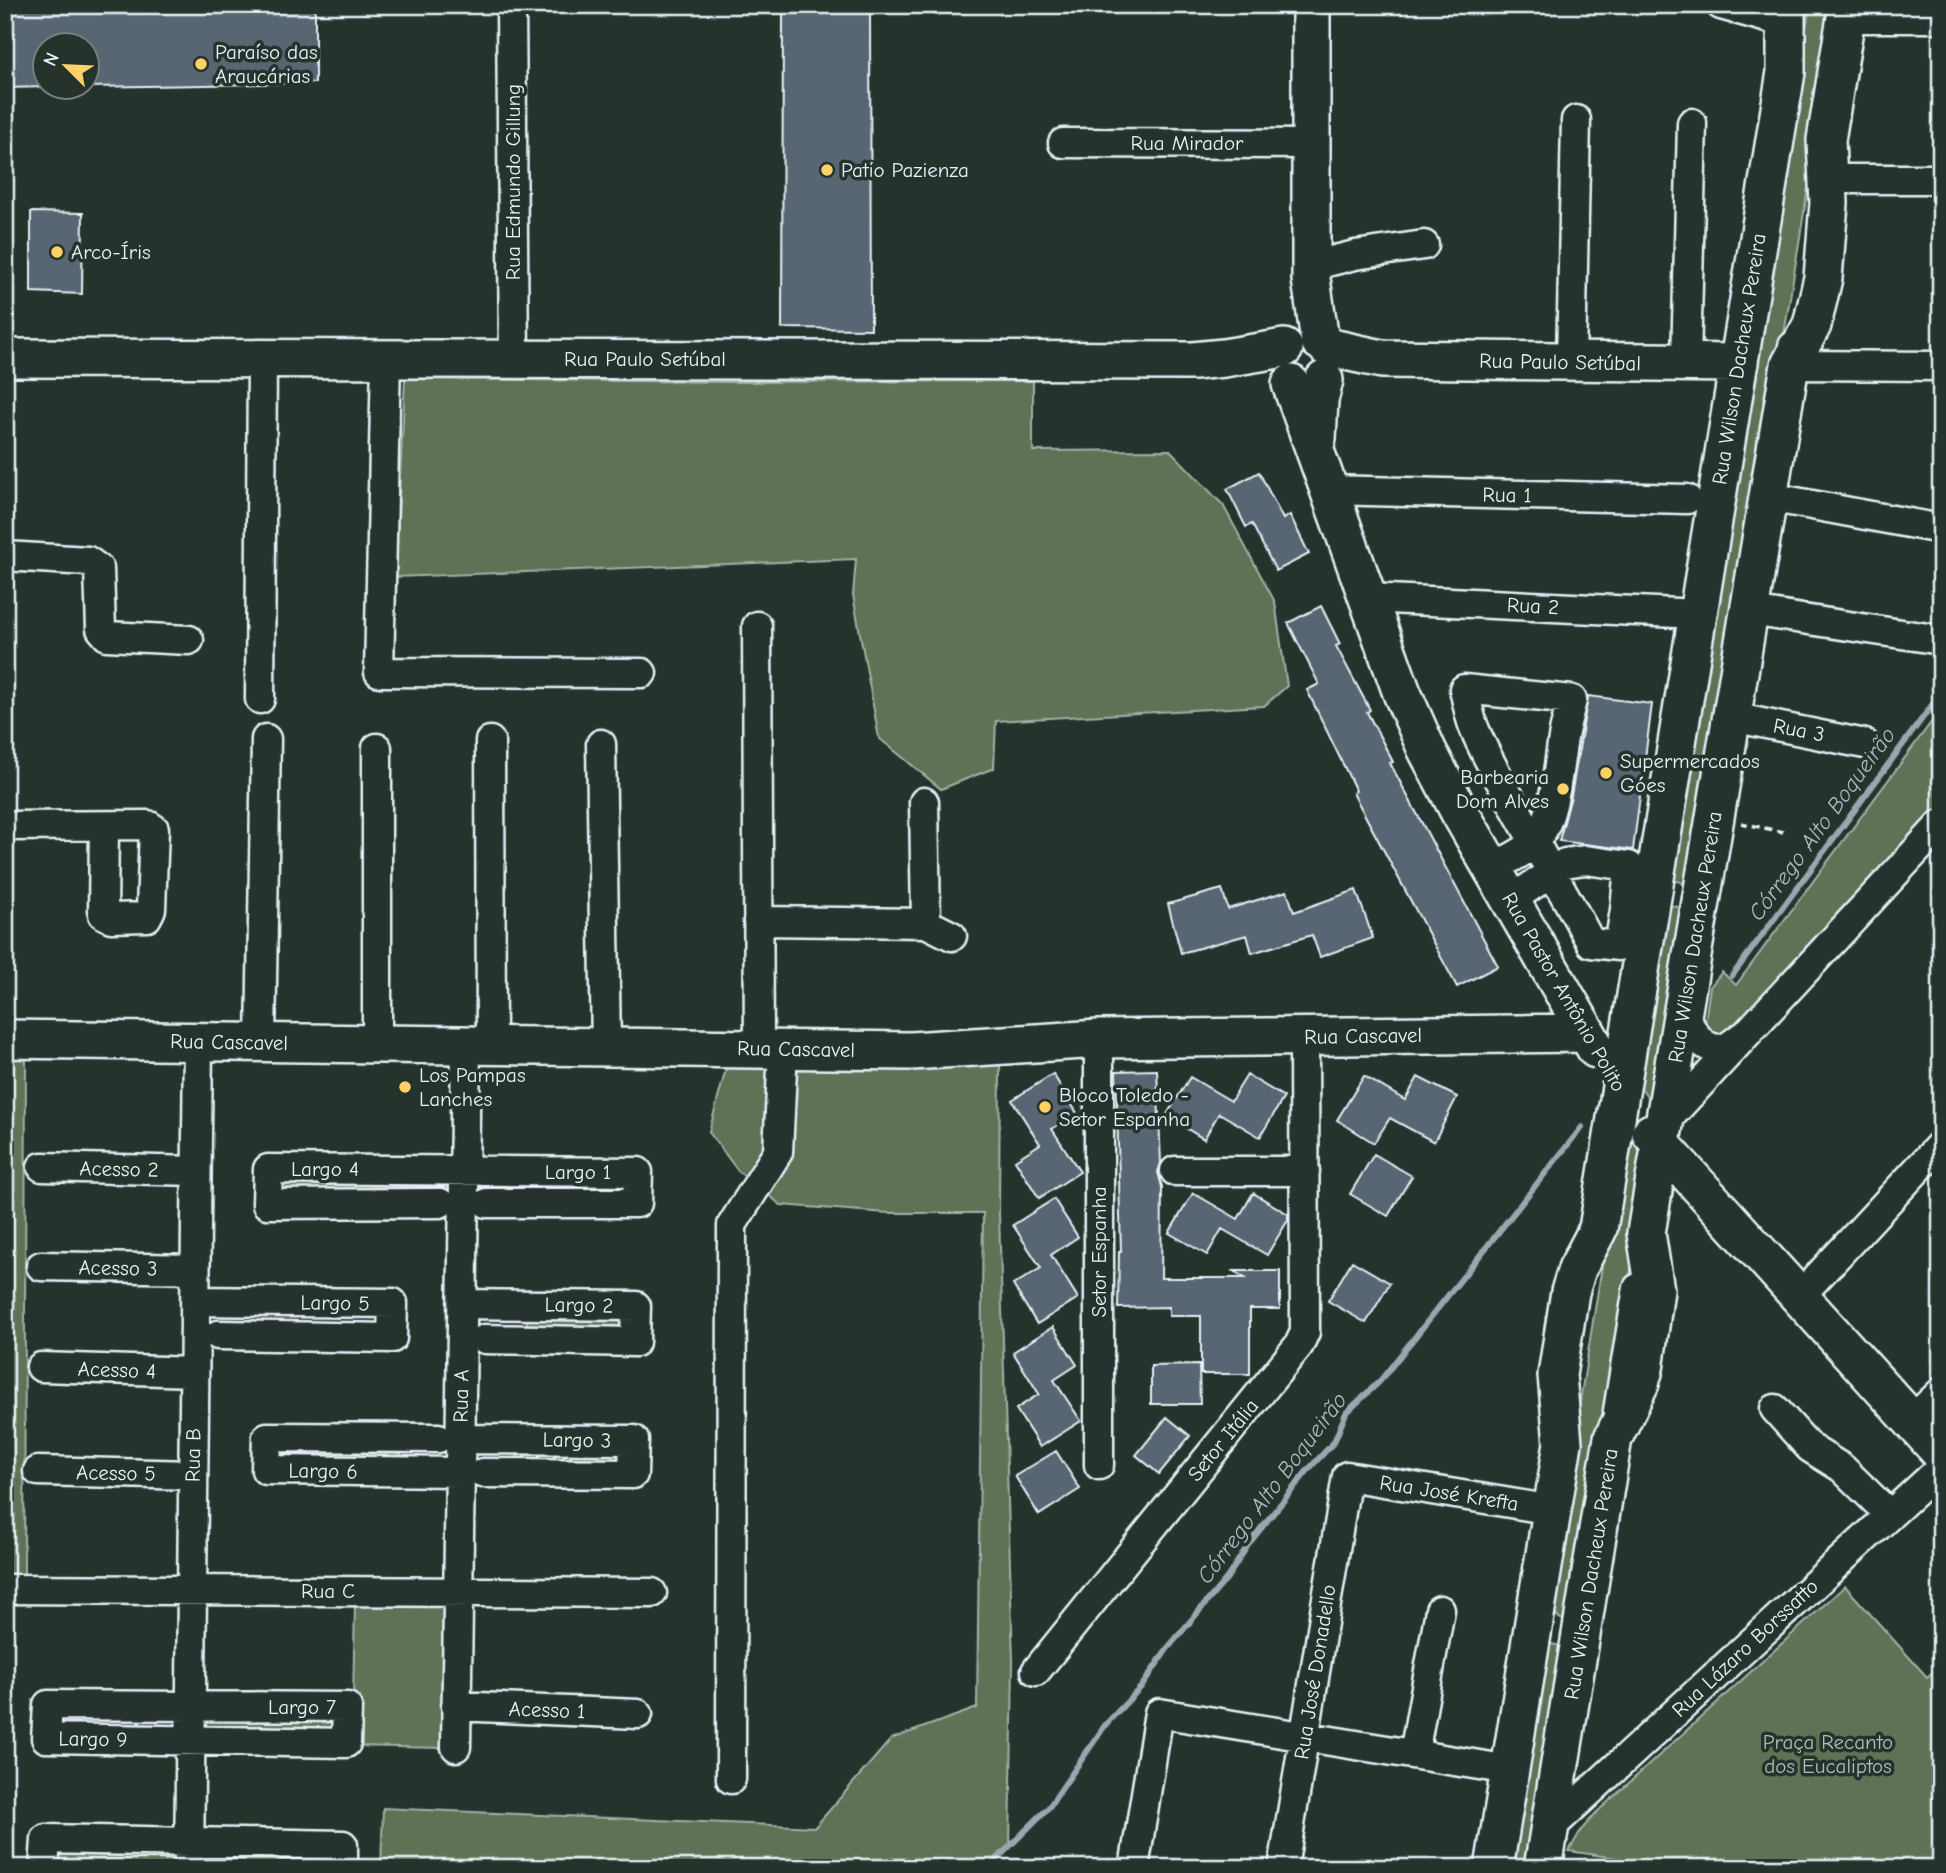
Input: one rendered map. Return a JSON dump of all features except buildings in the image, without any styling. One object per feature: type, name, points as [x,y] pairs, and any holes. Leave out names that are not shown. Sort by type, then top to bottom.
[{"type":"main road","name":"Rua Pastor Antônio Polito","points":[[1311,5],[1310,359],[1319,400],[1317,450],[1328,490],[1402,693],[1427,750],[1620,1092],[1663,1134],[1704,1194],[1941,1453]]},
{"type":"main road","name":"Rua Wilson Dacheux Pereira","points":[[1494,1868],[1563,1443],[1556,1375],[1570,1292],[1577,1269],[1598,1229],[1786,72],[1790,11]]},
{"type":"main road","name":"Rua Wilson Dacheux Pereira","points":[[1543,1868],[1613,1438],[1644,1369],[1655,1290],[1648,1222],[1790,365],[1812,325],[1818,305],[1827,250],[1829,179],[1826,140],[1847,12]]},
{"type":"main road","name":"Rua Paulo Setúbal","points":[[5,358],[1193,361],[1245,355],[1310,359],[1739,363]]},
{"type":"main road","points":[[1650,911],[1657,898],[1671,892],[1679,892],[1694,902],[1698,919]]},
{"type":"main road","name":"Rua Cascavel","points":[[5,1039],[911,1051],[1099,1039],[1304,1036],[1581,1024],[1594,1019],[1607,1019],[1634,1004]]},
{"type":"main road","points":[[1648,1222],[1662,1200],[1675,1194],[1704,1194]]},
{"type":"main road","points":[[1536,1610],[1548,1625],[1560,1631],[1574,1630],[1583,1620]]},
{"type":"street","name":"Rua Edmundo Gillung","points":[[511,5],[514,359]]},
{"type":"street","points":[[1721,5],[1790,11]]},
{"type":"street","points":[[1847,12],[1941,18]]},
{"type":"street","points":[[1571,362],[1576,120]]},
{"type":"street","points":[[1686,363],[1692,122]]},
{"type":"street","points":[[1826,140],[1790,365],[1941,366]]},
{"type":"street","name":"Rua Mirador","points":[[1063,143],[1311,144]]},
{"type":"street","points":[[1829,179],[1941,179]]},
{"type":"street","points":[[1311,272],[1355,256],[1423,245]]},
{"type":"street","points":[[260,699],[262,359]]},
{"type":"street","points":[[386,359],[379,672],[642,673]]},
{"type":"street","name":"Rua 1","points":[[1328,490],[1687,499]]},
{"type":"street","points":[[1769,497],[1941,529]]},
{"type":"street","points":[[5,556],[88,561],[94,564],[99,569],[101,629],[107,636],[190,640]]},
{"type":"street","name":"Rua 2","points":[[1367,598],[1698,614]]},
{"type":"street","points":[[1750,611],[1941,640]]},
{"type":"street","points":[[730,1779],[732,1226],[778,1152],[758,921],[757,626]]},
{"type":"street","points":[[1492,868],[1534,843],[1544,831],[1558,777],[1572,700],[1464,689],[1472,724],[1534,843],[1550,871],[1511,900]]},
{"type":"street","name":"Rua 3","points":[[1732,717],[1866,744]]},
{"type":"street","points":[[261,1042],[265,739]]},
{"type":"street","name":"Rua A","points":[[456,1747],[458,1592],[471,1473],[449,1438],[463,1304],[464,1171],[479,1045],[491,741]]},
{"type":"street","points":[[601,744],[606,1047]]},
{"type":"street","points":[[377,748],[377,1044]]},
{"type":"street","points":[[924,802],[926,923]]},
{"type":"street","points":[[1663,1134],[1740,1038],[1941,824]]},
{"type":"street","points":[[5,826],[104,826]]},
{"type":"street","points":[[758,921],[926,923],[952,936]]},
{"type":"street","points":[[1683,1013],[1693,1033],[1706,1046],[1724,1048],[1740,1038]]},
{"type":"street","name":"Setor Itália","points":[[1036,1671],[1299,1346],[1306,1332],[1304,1036]]},
{"type":"street","name":"Setor Espanha","points":[[1099,1039],[1099,1465]]},
{"type":"street","name":"Rua B","points":[[189,1855],[198,1041]]},
{"type":"street","points":[[1799,1297],[1941,1144]]},
{"type":"street","name":"Acesso 2","points":[[42,1167],[196,1171]]},
{"type":"street","name":"Largo 4","points":[[440,1203],[267,1204],[268,1169],[464,1171]]},
{"type":"street","points":[[406,1203],[431,1170]]},
{"type":"street","name":"Largo 1","points":[[464,1171],[638,1172],[637,1203],[487,1203]]},
{"type":"street","points":[[496,1171],[518,1203]]},
{"type":"street","points":[[1175,1171],[1305,1171]]},
{"type":"street","name":"Acesso 3","points":[[41,1266],[195,1269]]},
{"type":"street","name":"Largo 5","points":[[195,1301],[393,1303],[393,1338],[218,1335]]},
{"type":"street","points":[[236,1302],[264,1335]]},
{"type":"street","name":"Largo 2","points":[[463,1304],[636,1306],[635,1342],[485,1339]]},
{"type":"street","points":[[505,1304],[530,1340]]},
{"type":"street","name":"Acesso 4","points":[[41,1367],[194,1372]]},
{"type":"street","points":[[1911,1421],[1941,1392]]},
{"type":"street","points":[[1775,1409],[1810,1448],[1842,1468],[1890,1515]]},
{"type":"street","name":"Largo 6","points":[[449,1438],[267,1437],[266,1470],[471,1473]]},
{"type":"street","points":[[394,1438],[430,1472]]},
{"type":"street","name":"Largo 3","points":[[449,1438],[634,1440],[633,1474],[471,1473]]},
{"type":"street","points":[[495,1439],[526,1473]]},
{"type":"street","name":"Rua Lázaro Borssatto","points":[[1549,1829],[1941,1468]]},
{"type":"street","name":"Acesso 5","points":[[38,1471],[193,1475]]},
{"type":"street","name":"Rua José Krefta","points":[[1347,1476],[1552,1510]]},
{"type":"street","name":"Rua José Donadello","points":[[1283,1868],[1347,1476]]},
{"type":"street","name":"Rua C","points":[[5,1589],[652,1593]]},
{"type":"street","points":[[1414,1754],[1440,1610]]},
{"type":"street","name":"Largo 9","points":[[190,1741],[47,1738],[48,1705],[191,1706]]},
{"type":"street","points":[[125,1706],[154,1740]]},
{"type":"street","name":"Largo 7","points":[[190,1741],[346,1743],[347,1707],[191,1706]]},
{"type":"street","name":"Acesso 1","points":[[456,1706],[638,1714]]},
{"type":"street","points":[[1134,1868],[1159,1713],[1510,1770]]},
{"type":"street","points":[[44,1868],[46,1839],[189,1855],[343,1845],[343,1868]]},
{"type":"path","points":[[1715,818],[1788,833]]},
{"type":"green space","points":[[1810,5],[1838,5],[1693,890],[1678,881],[1664,880]]},
{"type":"green space","points":[[405,379],[1033,381],[1033,451],[1170,450],[1223,505],[1275,602],[1287,686],[1264,706],[996,721],[994,768],[941,789],[879,738],[853,595],[856,559],[395,577]]},
{"type":"green space","points":[[1941,709],[1941,809],[1738,1025],[1725,1035],[1711,1033],[1705,1021],[1710,987],[1722,972],[1736,985]]},
{"type":"green space","points":[[1664,905],[1680,909],[1664,1010],[1666,1056],[1657,1110],[1634,1078]]},
{"type":"green space","points":[[5,1058],[26,1058],[24,1574],[5,1575]]},
{"type":"green space","points":[[1000,1061],[999,1213],[1013,1661],[1010,1848],[988,1868],[381,1868],[383,1808],[815,1827],[891,1739],[977,1708],[983,1213],[888,1213],[781,1205],[738,1171],[709,1132],[727,1065]]},
{"type":"green space","points":[[1624,1131],[1649,1157],[1575,1614],[1565,1620],[1555,1613],[1569,1525],[1567,1481]]},
{"type":"green space","points":[[274,1176],[415,1177],[399,1197],[274,1196]]},
{"type":"green space","points":[[519,1311],[628,1313],[628,1333],[534,1333]]},
{"type":"green space","points":[[272,1443],[390,1445],[413,1465],[272,1463]]},
{"type":"green space","points":[[508,1446],[629,1447],[628,1469],[528,1467]]},
{"type":"green space","name":"Praça Recanto dos Eucaliptos","points":[[1845,1586],[1927,1677],[1941,1665],[1941,1868],[1681,1868],[1569,1851],[1581,1830],[1597,1812]]},
{"type":"green space","points":[[355,1603],[446,1605],[442,1748],[352,1746]]},
{"type":"green space","points":[[1547,1643],[1570,1648],[1535,1868],[1504,1868]]},
{"type":"green space","points":[[203,1712],[339,1713],[339,1736],[203,1735]]},
{"type":"green space","points":[[51,1844],[182,1847],[181,1868],[50,1867]]},
{"type":"green space","points":[[199,1848],[335,1850],[335,1868],[199,1868]]},
{"type":"waterway","name":"Córrego Alto Boqueirão","points":[[1732,976],[1941,693]]},
{"type":"waterway","name":"Córrego Alto Boqueirão","points":[[988,1868],[1049,1807],[1106,1724],[1142,1686],[1167,1649],[1227,1578],[1250,1542],[1334,1442],[1346,1413],[1380,1381],[1582,1127]]},
{"type":"place","name":"Paraíso das Araucárias","points":[[201,64]]},
{"type":"place","name":"Patio Pazienza","points":[[827,170]]},
{"type":"place","name":"Arco-Íris","points":[[57,252]]},
{"type":"place","name":"Supermercados Góes","points":[[1606,773]]},
{"type":"place","name":"Barbearia Dom Alves","points":[[1563,789]]},
{"type":"place","name":"Los Pampas Lanches","points":[[405,1087]]},
{"type":"place","name":"Bloco Toledo - Setor Espanha","points":[[1045,1107]]}]
